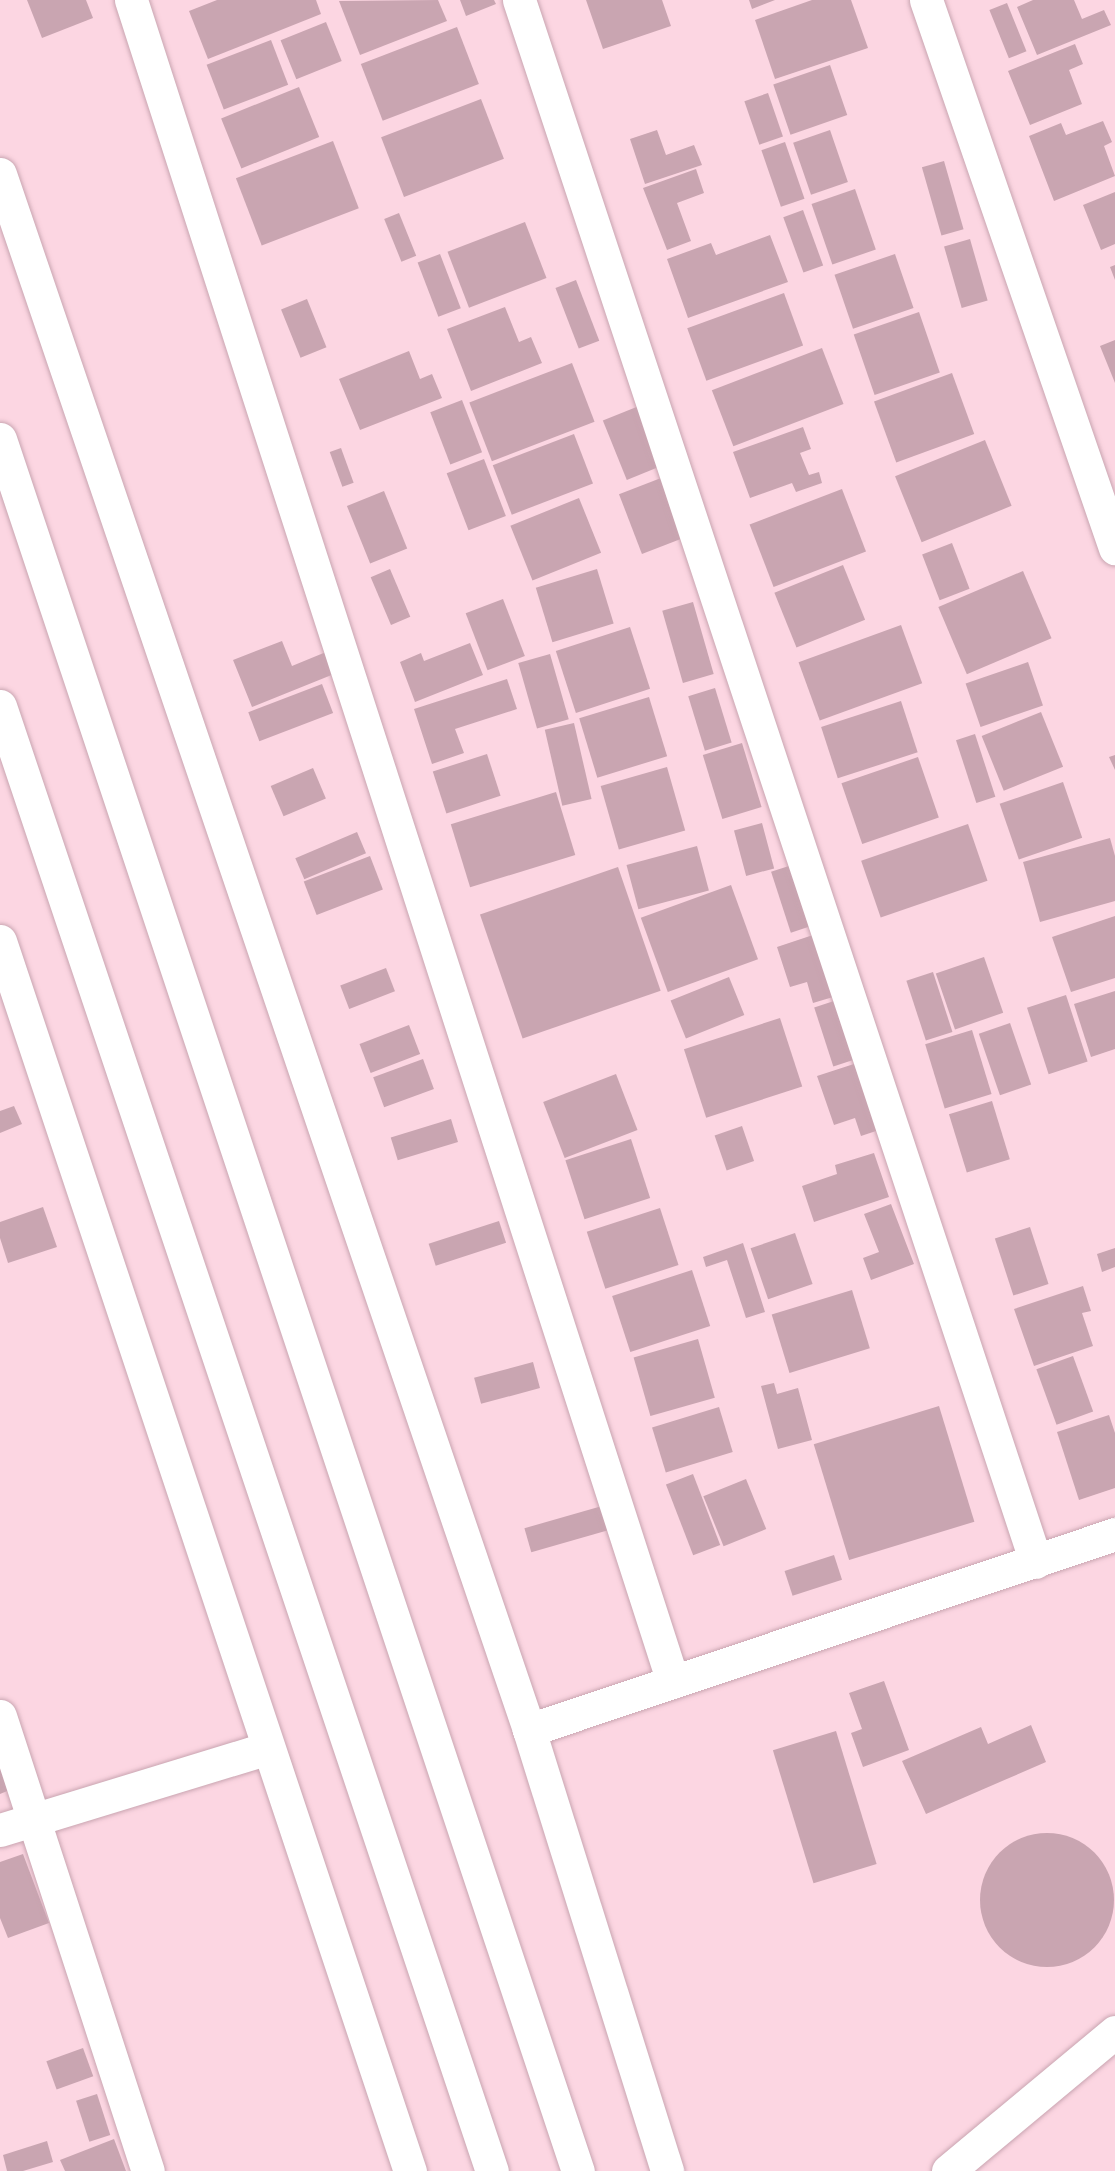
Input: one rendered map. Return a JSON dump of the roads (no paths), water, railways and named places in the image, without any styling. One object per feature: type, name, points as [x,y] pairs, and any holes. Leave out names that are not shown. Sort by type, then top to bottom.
[{"type":"street","points":[[131,0],[673,1682]]},
{"type":"street","points":[[519,0],[1036,1562]]},
{"type":"street","points":[[926,0],[1115,548]]},
{"type":"street","points":[[0,174],[529,1730],[667,2171]]},
{"type":"street","points":[[0,439],[578,2171]]},
{"type":"street","points":[[0,706],[492,2171]]},
{"type":"street","points":[[0,941],[410,2171]]},
{"type":"street","points":[[529,1730],[1115,1534]]},
{"type":"street","points":[[0,1716],[148,2171]]},
{"type":"street","points":[[0,1830],[268,1748]]},
{"type":"street","points":[[952,2170],[1115,2032]]}]
